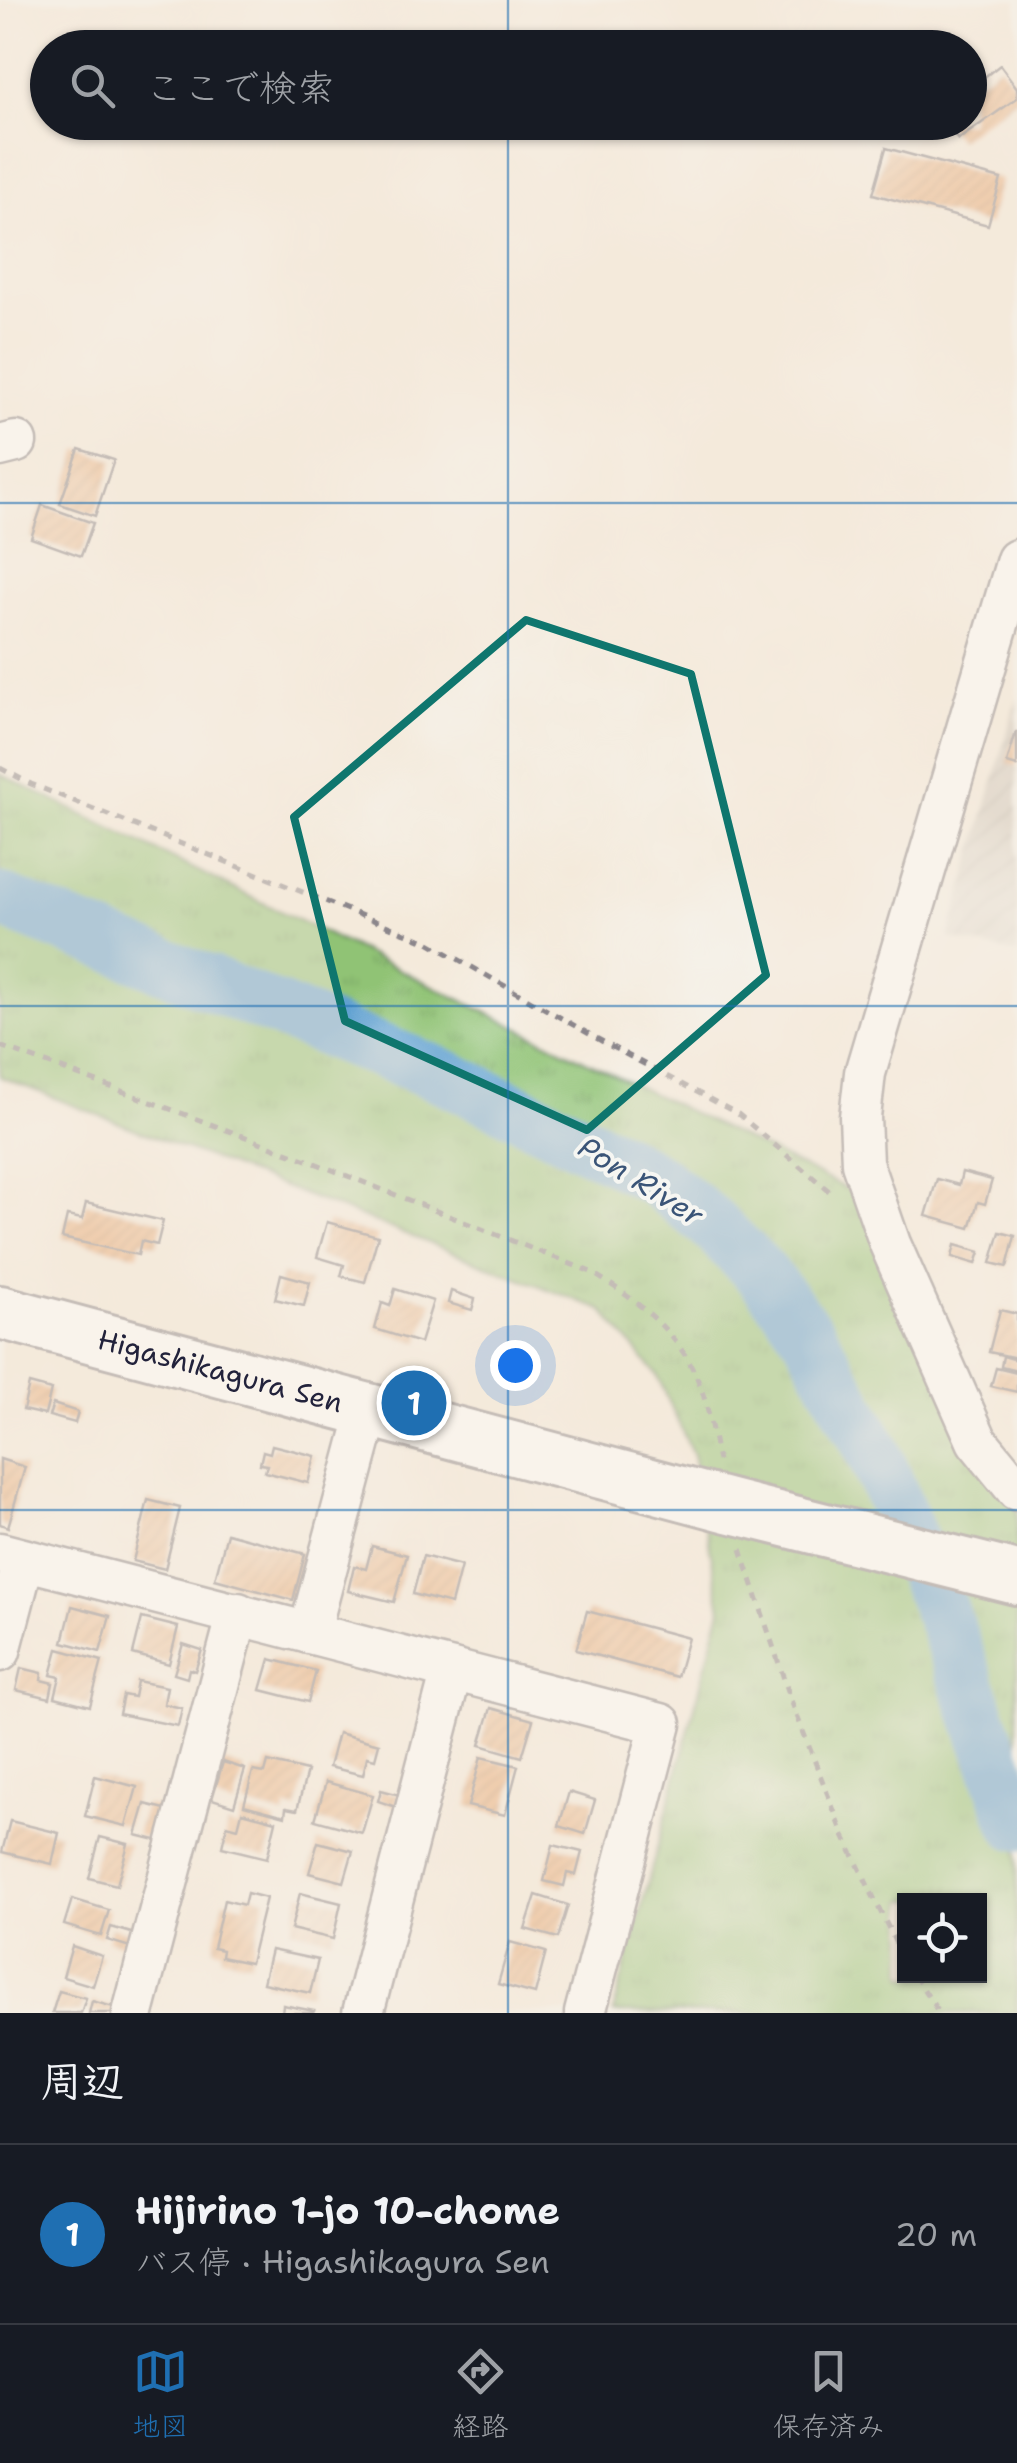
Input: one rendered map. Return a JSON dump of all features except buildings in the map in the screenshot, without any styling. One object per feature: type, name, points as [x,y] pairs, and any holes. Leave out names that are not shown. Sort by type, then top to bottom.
[{"type":"main road","name":"Higashikagura Sen","points":[[0,1312],[733,1507],[1017,1578]]},
{"type":"street","points":[[1017,560],[865,1072],[860,1116],[862,1163],[879,1213],[977,1441],[1017,1490]]},
{"type":"street","points":[[309,1632],[369,1409]]},
{"type":"street","points":[[0,1651],[12,1556],[661,1724],[585,2013]]},
{"type":"street","points":[[133,2013],[238,1614]]},
{"type":"street","points":[[363,2013],[452,1670]]},
{"type":"path","points":[[0,768],[30,784],[428,942],[612,1048],[738,1114],[847,1206],[879,1213]]},
{"type":"path","points":[[0,1046],[297,1156],[591,1272],[620,1289],[669,1331],[702,1390],[792,1703],[844,1836],[897,1946]]},
{"type":"path","points":[[919,1983],[939,2013]]},
{"type":"highlighted area","points":[[526,620],[691,674],[766,975],[587,1130],[345,1021],[294,817]]},
{"type":"shaded area","points":[[1017,698],[1017,954],[949,938]]},
{"type":"green space","points":[[0,774],[896,1213],[1017,1495],[1017,2013],[613,2013],[721,1609],[693,1455],[657,1375],[602,1310],[0,1077]]},
{"type":"waterway","name":"Pon River","points":[[0,900],[446,1077],[619,1159],[658,1181],[710,1222],[761,1273],[809,1335],[873,1451],[945,1621],[1017,1823]]},
{"type":"place","name":"Hijirino 1-jo 10-chome","points":[[414,1403]]}]
